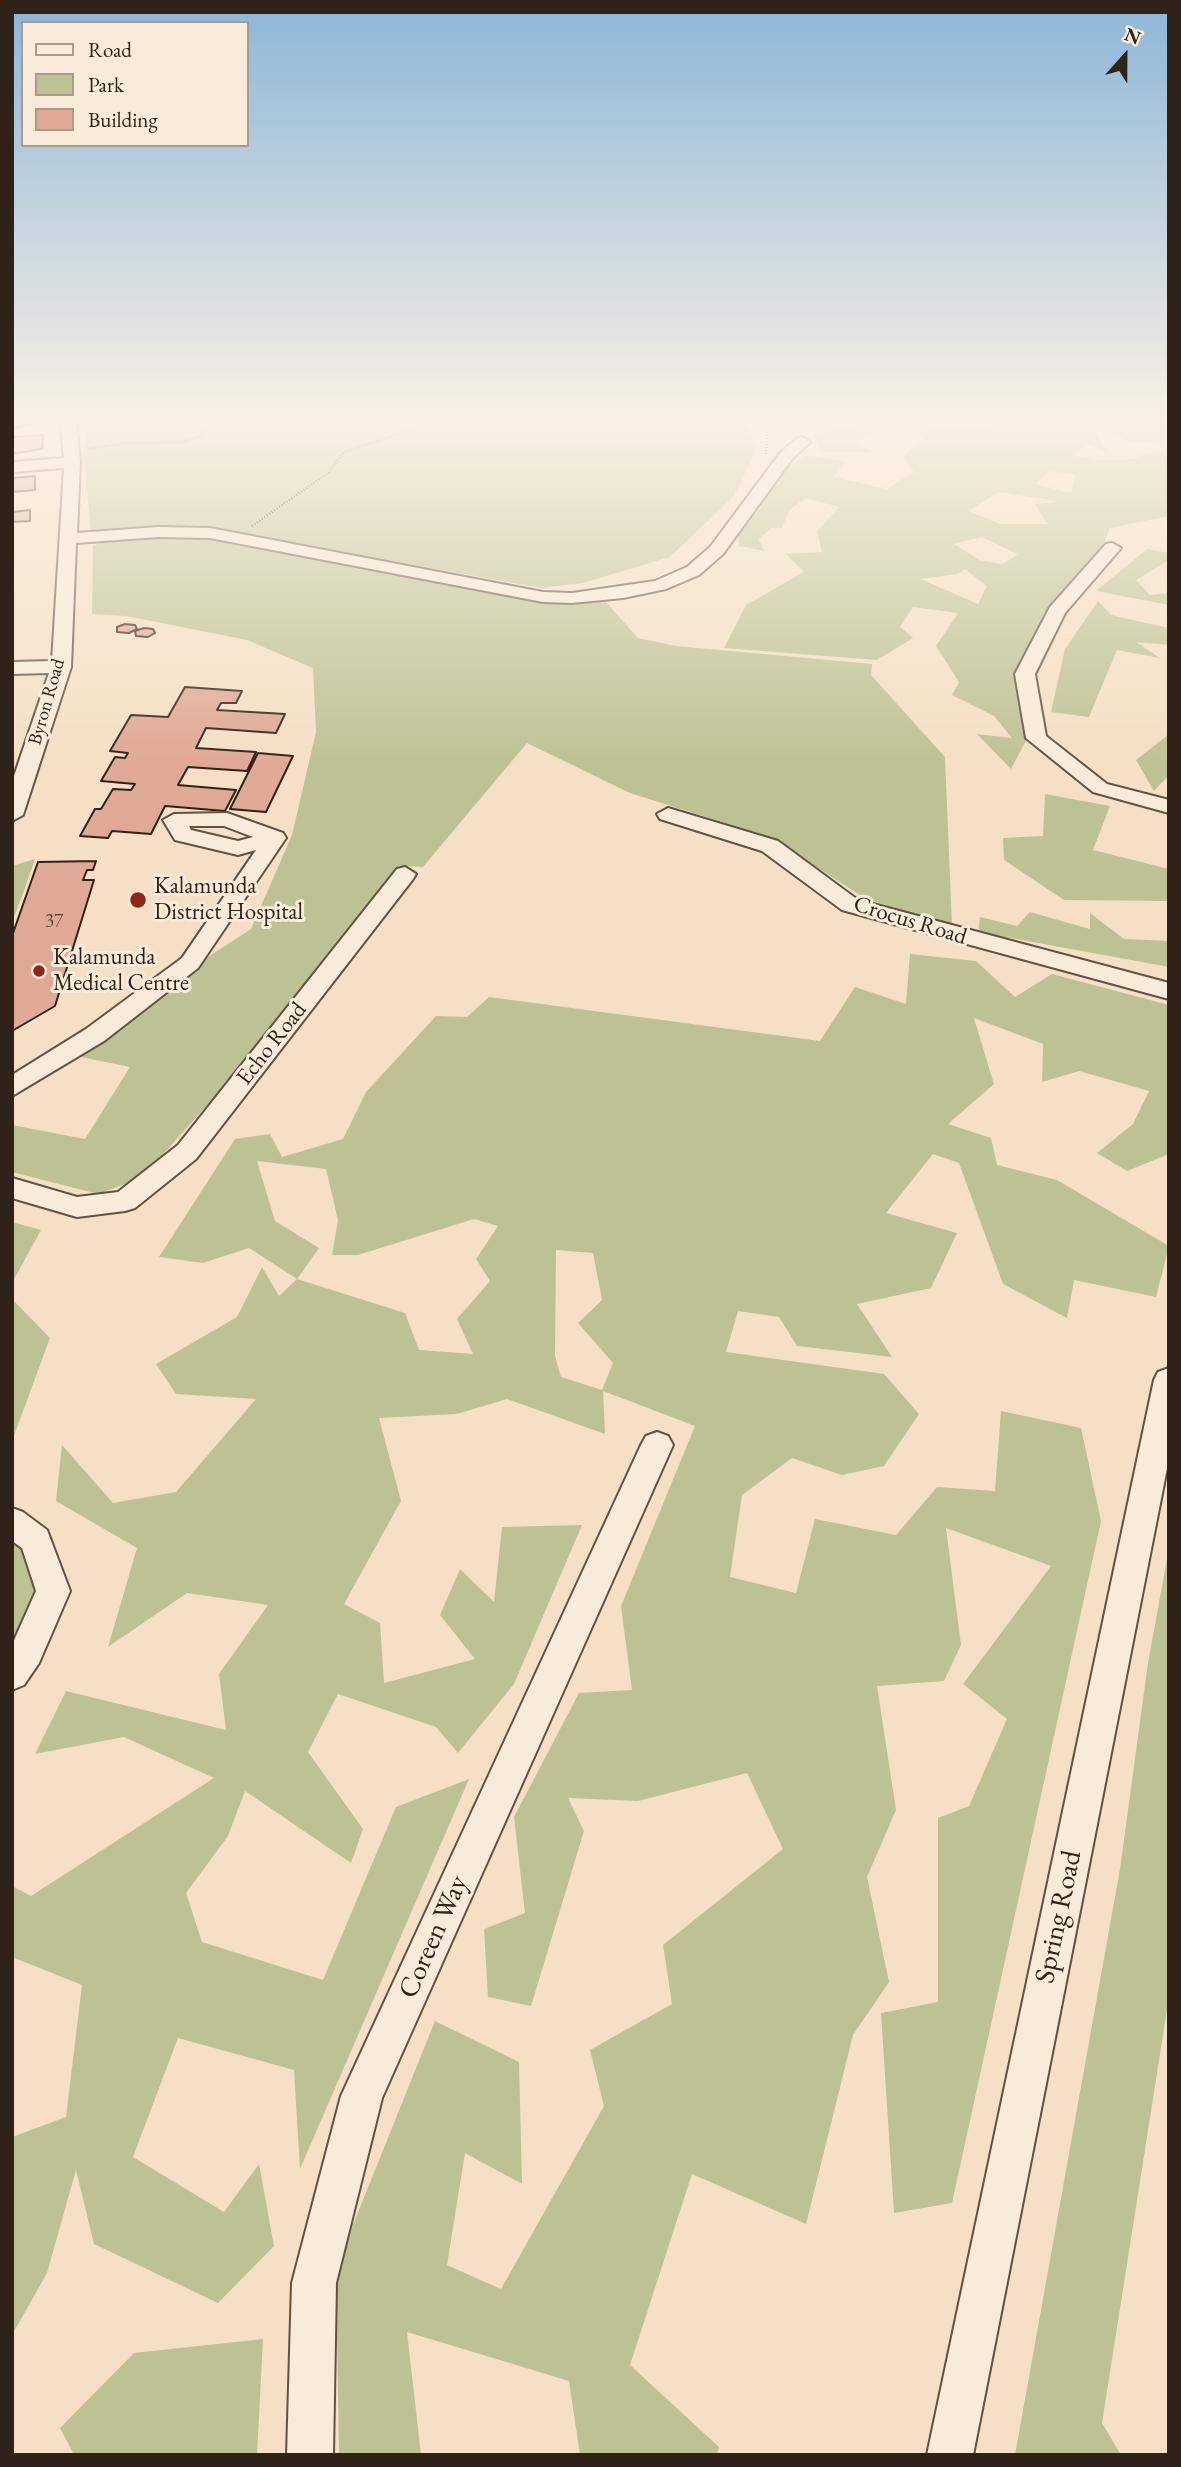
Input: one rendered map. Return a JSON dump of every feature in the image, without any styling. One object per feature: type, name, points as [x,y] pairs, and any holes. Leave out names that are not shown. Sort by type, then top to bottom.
[{"type":"street","name":"Byron Road","points":[[12,815],[61,667],[67,534]]},
{"type":"street","points":[[67,539],[142,534]]},
{"type":"street","points":[[211,534],[543,597],[572,598],[623,593],[660,585],[693,571],[717,550],[729,534]]},
{"type":"street","points":[[1112,548],[1057,611],[1025,674],[1037,738],[1100,788],[1169,807]]},
{"type":"street","points":[[12,668],[61,667]]},
{"type":"street","name":"Crocus Road","points":[[668,814],[770,846],[850,905],[1169,991]]},
{"type":"street","points":[[12,1087],[94,1035],[190,963],[275,838]]},
{"type":"street","name":"Echo Road","points":[[12,1188],[77,1207],[125,1201],[187,1152],[405,874]]},
{"type":"street","name":"Spring Road","points":[[950,2455],[1169,1380]]},
{"type":"street","name":"Coreen Way","points":[[310,2455],[314,2283],[362,2096],[657,1445]]},
{"type":"street","points":[[12,1522],[35,1540],[53,1591],[27,1652],[12,1674]]},
{"type":"path","points":[[238,538],[243,534]]},
{"type":"green space","points":[[246,534],[694,534],[670,557],[583,583],[541,588]]},
{"type":"green space","points":[[738,534],[764,534],[759,539],[764,551],[739,546]]},
{"type":"green space","points":[[818,534],[1107,534],[1103,545],[1045,612],[1020,669],[1029,735],[1011,769],[977,734],[1012,738],[994,716],[952,695],[959,682],[936,646],[958,613],[913,607],[900,627],[913,638],[877,660],[724,648],[746,605],[804,572],[786,554],[822,552]],"holes":[[[982,537],[1017,555],[1002,564],[979,560],[954,544]],[[965,569],[987,586],[978,604],[921,579],[958,574]]]},
{"type":"green space","points":[[178,537],[214,540],[524,599],[555,603],[605,601],[638,638],[676,646],[872,664],[871,675],[945,757],[952,926],[866,899],[770,837],[630,793],[527,743],[423,867],[403,866],[395,871],[224,1086],[142,1178],[98,1194],[12,1172],[12,1125],[85,1139],[130,1067],[81,1057],[205,959],[251,929],[292,835],[316,732],[313,668],[247,640],[126,616],[92,614],[93,546],[100,543]]},
{"type":"green space","points":[[1147,549],[1169,553],[1169,560],[1136,580],[1150,595],[1169,593],[1169,605],[1096,591]]},
{"type":"green space","points":[[1098,601],[1111,615],[1169,628],[1169,645],[1136,642],[1160,658],[1117,650],[1089,717],[1051,712],[1065,649]]},
{"type":"green space","points":[[1169,734],[1169,775],[1154,791],[1136,760]]},
{"type":"green space","points":[[1045,794],[1110,806],[1093,850],[1169,869],[1169,901],[1064,900],[1004,860],[1003,838],[1043,836]]},
{"type":"green space","points":[[35,859],[25,888],[12,923],[12,866]]},
{"type":"green space","points":[[1030,912],[1090,929],[1090,913],[1124,939],[1169,941],[1169,967],[978,932],[980,917],[1017,926]]},
{"type":"green space","points":[[910,954],[976,961],[1015,997],[1052,974],[1169,1005],[1169,1154],[1127,1171],[1097,1153],[1133,1124],[1149,1091],[1079,1071],[1042,1082],[1043,1044],[974,1018],[994,1084],[948,1124],[991,1138],[997,1165],[1057,1180],[1169,1246],[1156,1297],[1074,1280],[1067,1318],[1003,1284],[959,1163],[933,1154],[886,1213],[957,1233],[931,1288],[857,1304],[892,1357],[797,1346],[779,1317],[738,1311],[726,1352],[884,1374],[919,1414],[884,1466],[842,1475],[792,1458],[742,1495],[730,1577],[796,1593],[815,1519],[896,1535],[937,1487],[995,1491],[1001,1411],[1081,1428],[1101,1521],[952,2203],[894,2213],[881,2013],[938,2002],[938,1818],[969,1806],[1007,1719],[963,1684],[1051,1566],[946,1528],[961,1645],[944,1681],[877,1686],[896,1810],[867,1877],[889,1982],[853,2035],[806,2224],[692,2174],[630,2365],[719,2447],[717,2455],[580,2455],[569,2381],[407,2332],[421,2455],[339,2455],[336,2267],[435,2021],[519,2062],[522,2184],[465,2153],[447,2265],[501,2289],[604,2106],[590,2050],[672,2004],[663,1945],[783,1849],[747,1773],[638,1801],[568,1798],[584,1831],[531,2006],[488,1997],[484,1929],[525,1913],[514,1817],[579,1693],[632,1690],[621,1606],[695,1426],[603,1391],[605,1434],[507,1399],[457,1414],[379,1418],[401,1501],[344,1604],[380,1623],[384,1683],[475,1659],[440,1615],[460,1569],[494,1602],[502,1527],[582,1525],[514,1684],[458,1753],[436,1727],[338,1694],[308,1752],[363,1829],[351,1863],[245,1791],[228,1836],[186,1893],[202,1942],[323,1980],[396,1807],[469,1779],[300,2169],[294,2070],[178,2038],[133,2157],[224,2212],[259,2164],[274,2246],[218,2303],[94,2244],[76,2170],[47,2273],[12,2335],[12,2137],[66,2117],[82,1985],[12,1957],[12,1886],[31,1896],[214,1778],[124,1737],[35,1754],[66,1691],[226,1730],[219,1674],[268,1605],[187,1593],[108,1647],[137,1548],[56,1501],[62,1445],[113,1503],[176,1492],[256,1399],[176,1394],[156,1364],[237,1317],[262,1267],[279,1296],[297,1279],[249,1248],[203,1263],[159,1257],[235,1139],[270,1134],[282,1157],[343,1139],[366,1092],[436,1016],[467,1017],[489,997],[820,1041],[855,987],[906,1004]],"holes":[[[257,1161],[326,1169],[338,1220],[332,1255],[358,1255],[474,1219],[498,1226],[476,1259],[490,1281],[457,1319],[473,1354],[419,1350],[405,1313],[297,1279],[319,1248],[275,1221]],[[556,1250],[593,1253],[602,1300],[578,1323],[613,1363],[602,1390],[561,1377],[555,1356]]]},
{"type":"green space","points":[[12,1222],[41,1230],[12,1283]]},
{"type":"green space","points":[[12,1299],[50,1338],[12,1441]]},
{"type":"green space","points":[[12,1522],[53,1591],[12,1673]]},
{"type":"green space","points":[[1169,1548],[1169,1997],[1102,2423],[1121,2455],[1015,2455],[1120,1869],[1148,1663]]},
{"type":"green space","points":[[263,2339],[257,2455],[74,2455],[60,2428],[134,2353]]},
{"type":"building","points":[[135,625],[137,629],[129,633],[117,632],[117,627]]},
{"type":"building","points":[[153,629],[155,633],[148,637],[136,636],[135,631]]},
{"type":"building","points":[[185,687],[242,691],[236,703],[221,703],[217,710],[285,714],[276,733],[206,728],[196,748],[256,752],[247,771],[188,767],[178,785],[236,790],[225,811],[165,806],[151,834],[112,831],[108,838],[80,836],[95,809],[101,809],[113,789],[131,790],[135,784],[101,781],[115,757],[125,758],[128,753],[110,751],[131,715],[168,717]]},
{"type":"building","points":[[258,753],[293,756],[266,812],[230,809]]},
{"type":"building","name":"Kalamunda Medical Centre","points":[[96,861],[93,870],[87,870],[83,880],[94,880],[55,1006],[12,1031],[12,936],[38,862]]},
{"type":"place","name":"Kalamunda District Hospital","points":[[138,900]]},
{"type":"place","name":"Kalamunda Medical Centre","points":[[39,971]]}]
